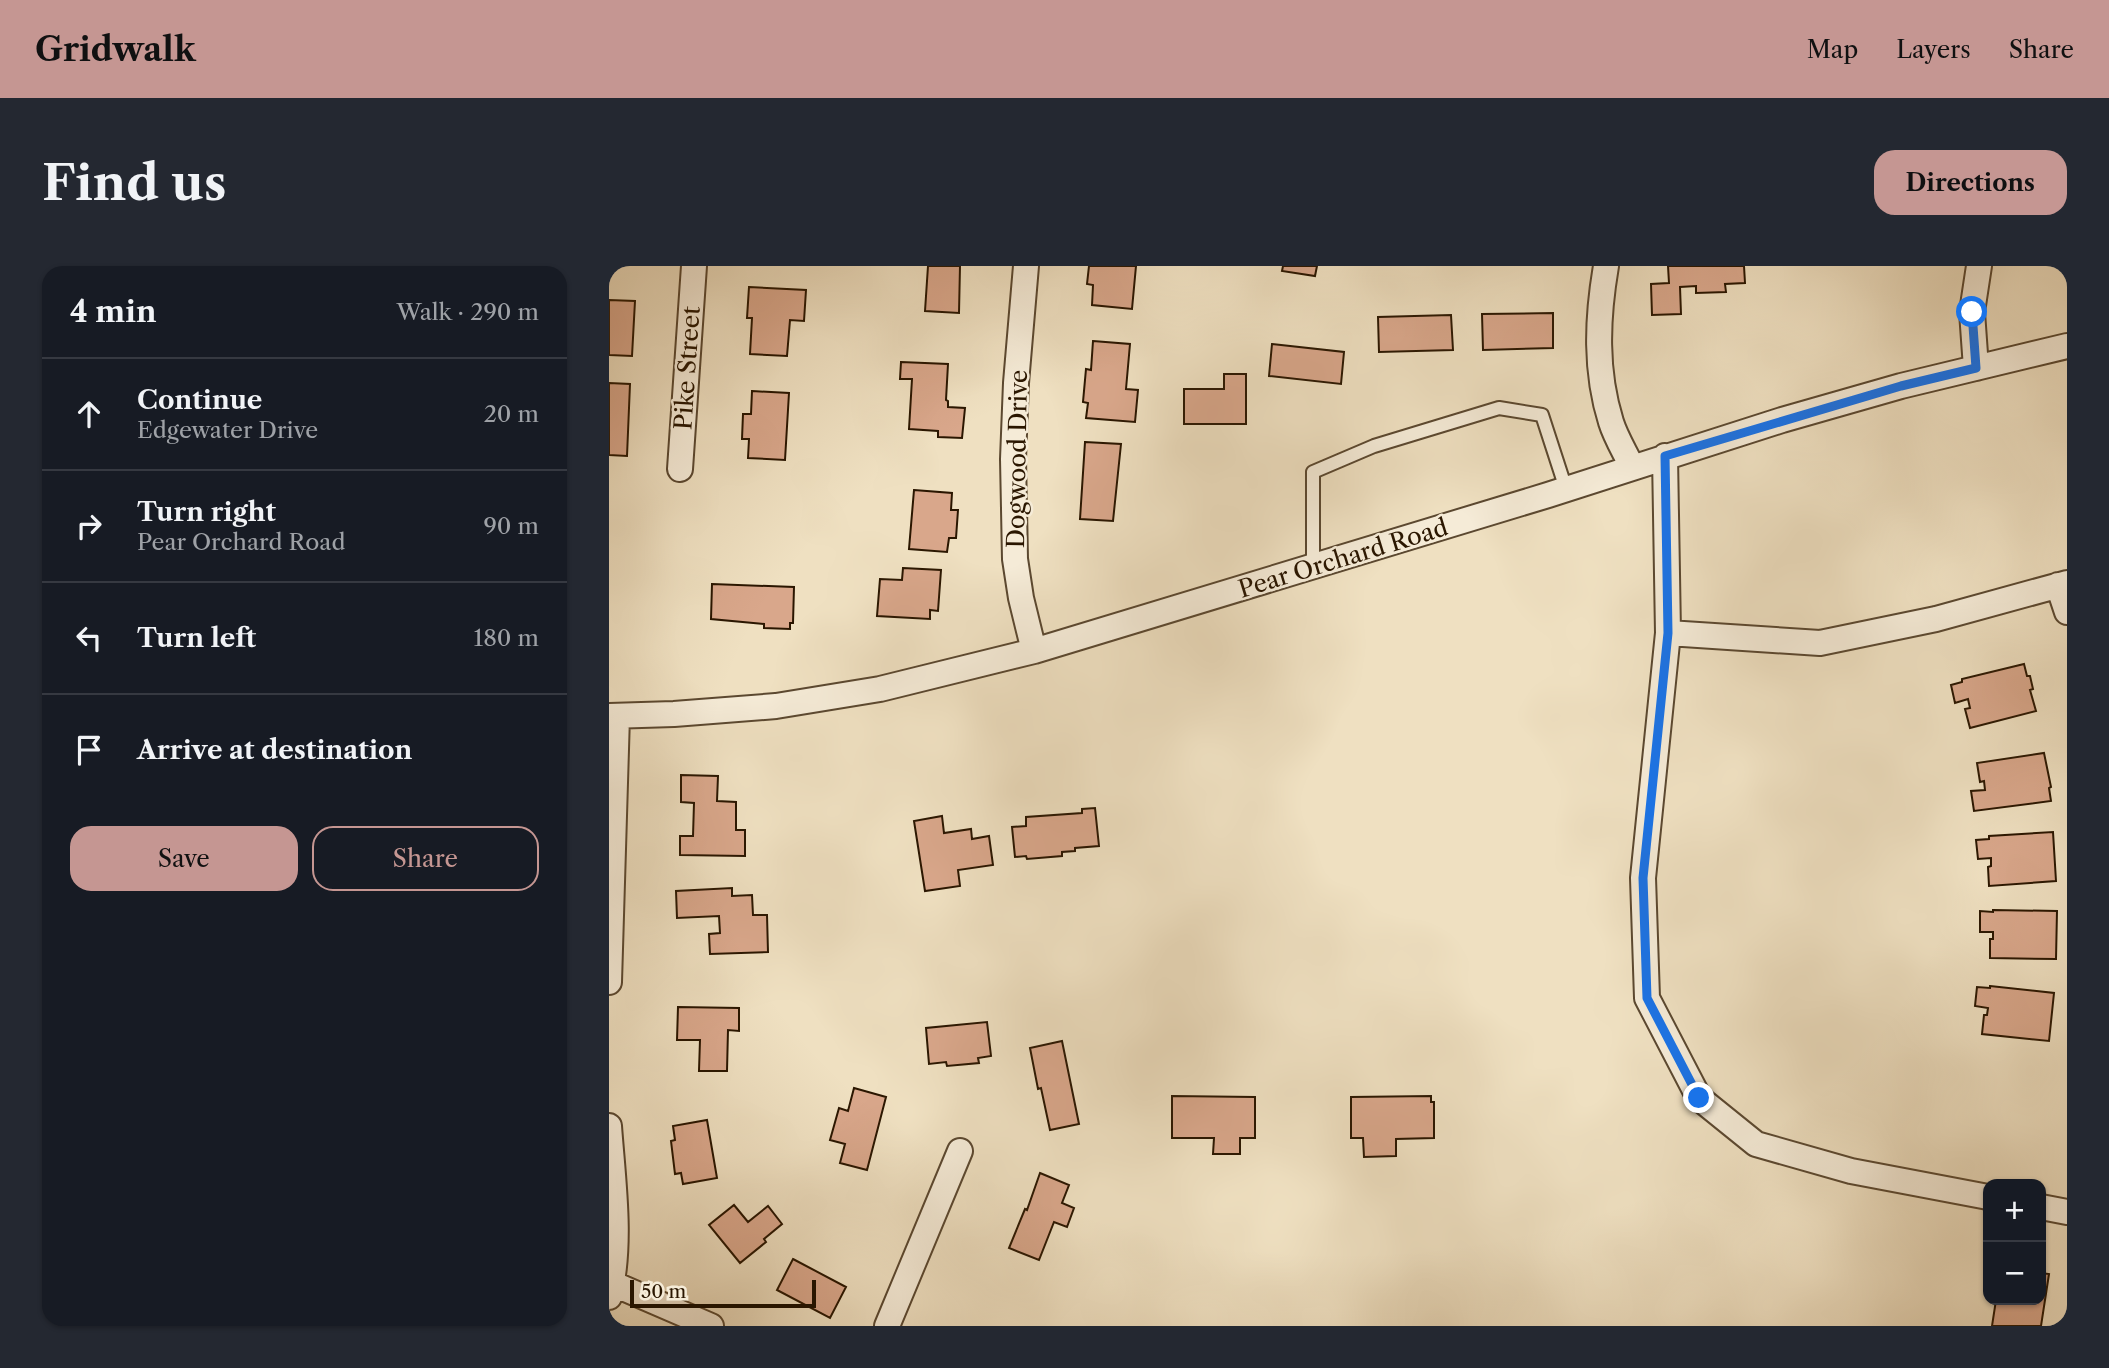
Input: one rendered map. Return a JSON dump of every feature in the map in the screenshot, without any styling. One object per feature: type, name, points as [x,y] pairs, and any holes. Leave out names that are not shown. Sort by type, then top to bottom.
[{"type":"street","name":"Pike Street","points":[[680,469],[694,266]]},
{"type":"street","name":"Dogwood Drive","points":[[1026,266],[1016,383],[1013,459],[1015,559],[1034,651]]},
{"type":"street","points":[[1606,266],[1599,305],[1602,387],[1612,425],[1632,467]]},
{"type":"street","points":[[1976,368],[1972,312],[1979,266]]},
{"type":"street","name":"Pear Orchard Road","points":[[613,716],[776,706],[880,689],[1034,651],[1901,386],[2067,346]]},
{"type":"street","points":[[1665,456],[1668,633],[1643,878],[1647,998],[1699,1098],[1756,1144],[1851,1171],[1983,1196]]},
{"type":"street","points":[[1668,633],[1820,643],[1936,619],[2063,584],[2067,612]]},
{"type":"street","points":[[609,982],[613,716]]},
{"type":"street","points":[[609,1126],[615,1220],[610,1287],[711,1326]]},
{"type":"street","points":[[887,1326],[960,1151]]},
{"type":"street","points":[[2046,1208],[2067,1212]]},
{"type":"lane","points":[[1313,567],[1313,472],[1386,442],[1499,408],[1542,415],[1566,489]]},
{"type":"building","points":[[928,266],[960,266],[959,313],[925,311]]},
{"type":"building","points":[[1089,266],[1136,266],[1132,309],[1092,305],[1093,285],[1087,284]]},
{"type":"building","points":[[1283,266],[1317,266],[1315,276],[1282,271]]},
{"type":"building","points":[[1668,266],[1744,266],[1745,283],[1725,284],[1726,292],[1696,293],[1696,286],[1680,287],[1681,314],[1652,315],[1651,284],[1669,283]]},
{"type":"building","points":[[749,287],[806,290],[804,321],[790,320],[787,356],[750,354],[752,318],[747,318]]},
{"type":"building","points":[[609,300],[635,301],[632,356],[609,355]]},
{"type":"building","points":[[1553,313],[1553,348],[1483,350],[1482,314]]},
{"type":"building","points":[[1451,315],[1453,350],[1379,352],[1378,317]]},
{"type":"building","points":[[1093,341],[1130,344],[1126,389],[1138,390],[1135,422],[1086,418],[1088,403],[1083,402],[1086,369],[1091,370]]},
{"type":"building","points":[[1272,344],[1344,352],[1341,384],[1269,376]]},
{"type":"building","points":[[901,362],[948,364],[946,400],[948,407],[965,408],[962,438],[938,437],[938,431],[909,429],[912,379],[900,379]]},
{"type":"building","points":[[1224,374],[1246,374],[1246,424],[1184,424],[1184,389],[1224,389]]},
{"type":"building","points":[[609,383],[630,384],[627,456],[609,455]]},
{"type":"building","points":[[752,391],[789,393],[785,460],[748,458],[749,439],[742,439],[743,414],[751,414]]},
{"type":"building","points":[[1085,442],[1121,444],[1113,521],[1080,519]]},
{"type":"building","points":[[914,490],[952,493],[951,510],[958,510],[956,538],[949,538],[947,552],[909,549]]},
{"type":"building","points":[[903,568],[941,570],[938,611],[930,610],[930,619],[877,616],[880,579],[902,580]]},
{"type":"building","points":[[712,584],[794,587],[793,623],[790,623],[790,629],[764,628],[764,624],[711,619]]},
{"type":"building","points":[[2024,664],[2027,676],[2030,676],[2033,689],[2030,690],[2036,711],[1970,728],[1965,709],[1970,708],[1968,699],[1955,703],[1951,685],[1962,682],[1962,679]]},
{"type":"building","points":[[2044,753],[2051,801],[1974,811],[1971,791],[1985,790],[1984,781],[1980,782],[1977,763]]},
{"type":"building","points":[[681,775],[718,776],[717,801],[736,802],[736,830],[745,830],[745,856],[680,855],[680,836],[693,836],[694,803],[681,802]]},
{"type":"building","points":[[1095,808],[1099,846],[1075,848],[1075,851],[1062,852],[1062,856],[1027,859],[1026,856],[1015,857],[1012,827],[1026,826],[1026,817],[1082,813],[1082,809]]},
{"type":"building","points":[[942,816],[944,833],[971,829],[972,839],[989,836],[993,865],[958,870],[960,886],[925,891],[914,821]]},
{"type":"building","points":[[2053,832],[2056,881],[1989,886],[1988,867],[1991,866],[1991,858],[1978,859],[1976,840],[1989,839],[1989,836]]},
{"type":"building","points":[[732,888],[732,896],[752,895],[753,915],[767,915],[768,952],[710,954],[709,934],[720,933],[719,916],[677,918],[676,891]]},
{"type":"building","points":[[1980,911],[2057,911],[2056,959],[1990,958],[1990,939],[1993,939],[1993,932],[1980,932]]},
{"type":"building","points":[[1977,987],[2054,993],[2049,1041],[1982,1034],[1984,1015],[1987,1015],[1988,1008],[1975,1006]]},
{"type":"building","points":[[678,1007],[739,1008],[739,1031],[728,1030],[727,1071],[699,1071],[700,1040],[677,1040]]},
{"type":"building","points":[[987,1022],[991,1056],[978,1058],[979,1063],[947,1066],[946,1062],[929,1064],[926,1028]]},
{"type":"building","points":[[1062,1041],[1079,1124],[1050,1130],[1030,1048]]},
{"type":"building","points":[[854,1088],[886,1097],[867,1170],[840,1163],[845,1144],[830,1140],[839,1108],[848,1111]]},
{"type":"building","points":[[1172,1096],[1255,1097],[1255,1138],[1240,1138],[1240,1154],[1213,1154],[1214,1138],[1172,1138]]},
{"type":"building","points":[[1431,1096],[1431,1102],[1434,1102],[1434,1138],[1396,1139],[1396,1156],[1364,1157],[1363,1138],[1351,1138],[1351,1097]]},
{"type":"building","points":[[707,1120],[717,1178],[683,1184],[681,1173],[675,1174],[671,1141],[675,1140],[673,1126]]},
{"type":"building","points":[[1040,1173],[1069,1185],[1062,1203],[1074,1208],[1067,1227],[1054,1222],[1039,1260],[1009,1248],[1025,1209],[1027,1210]]},
{"type":"building","points":[[734,1205],[748,1222],[768,1206],[782,1224],[764,1239],[766,1242],[740,1263],[709,1225]]},
{"type":"building","points":[[793,1259],[846,1287],[830,1318],[777,1290]]},
{"type":"building","points":[[1995,1305],[2044,1305],[2041,1326],[1992,1326]]},
{"type":"route","points":[[1699,1098],[1647,998],[1643,878],[1668,633],[1665,456],[1901,386],[1976,368],[1972,312]]}]
